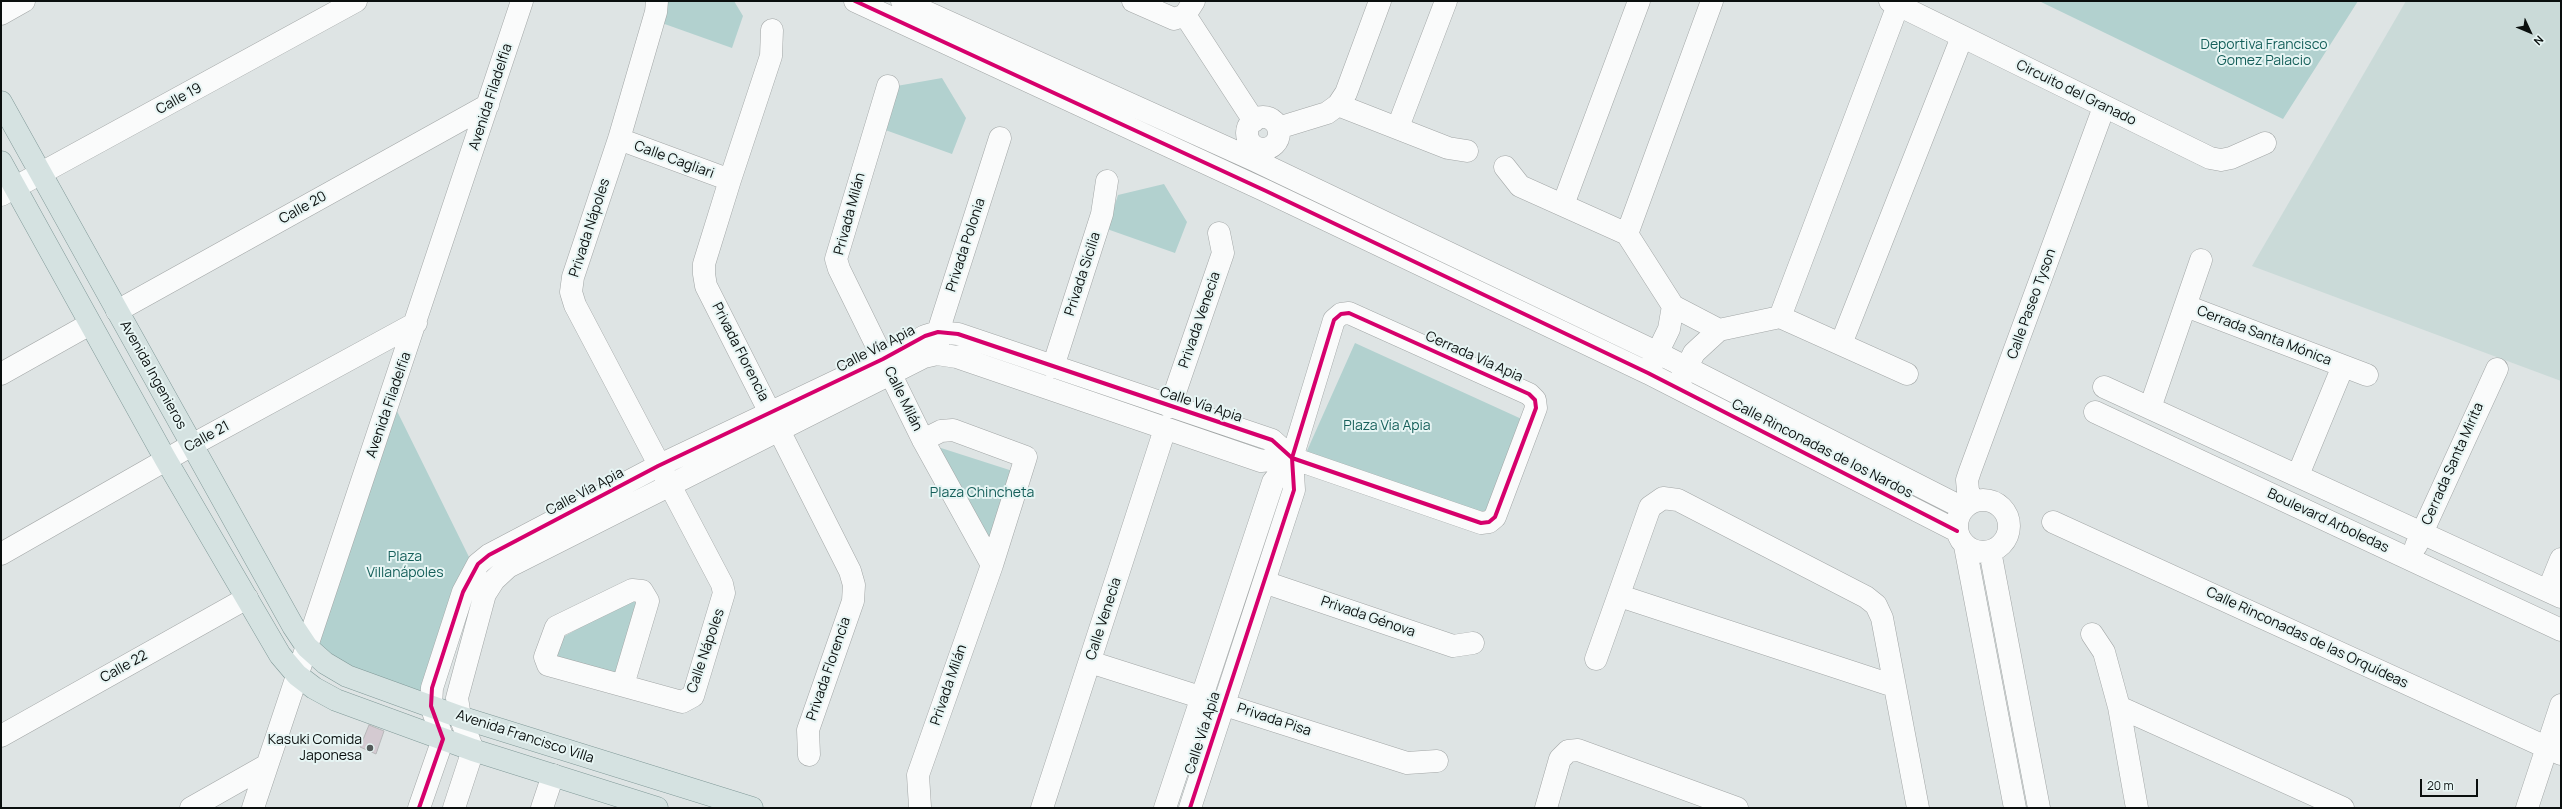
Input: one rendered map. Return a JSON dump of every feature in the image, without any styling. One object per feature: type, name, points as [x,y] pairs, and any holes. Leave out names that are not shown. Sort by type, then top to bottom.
[{"type":"main road","name":"Avenida Ingenieros","points":[[1,102],[293,626],[307,646]]},
{"type":"main road","points":[[1,162],[8,191],[90,324],[166,460],[280,655],[297,675]]},
{"type":"main road","name":"Avenida Francisco Villa","points":[[307,646],[326,663],[347,676],[460,717],[752,808]]},
{"type":"main road","name":"Avenida Francisco Villa","points":[[297,675],[314,688],[336,700],[473,750],[657,808]]},
{"type":"street","points":[[1,14],[24,1]]},
{"type":"street","name":"Calle 19","points":[[8,191],[41,175],[356,1]]},
{"type":"street","name":"Avenida Filadelfia","points":[[253,808],[416,324],[522,1]]},
{"type":"street","name":"Privada Nápoles","points":[[657,1],[656,12],[619,139],[573,278],[571,292],[575,305],[658,466]]},
{"type":"street","name":"Calle Rinconadas de los Nardos","points":[[855,1],[1245,182],[1648,373],[1961,538]]},
{"type":"street","name":"Calle Rinconadas de los Nardos","points":[[902,1],[1256,154],[1686,367],[1968,504]]},
{"type":"street","points":[[1133,1],[1174,19],[1190,8],[1254,121]]},
{"type":"street","points":[[1278,128],[1327,113],[1338,105],[1346,93],[1380,1]]},
{"type":"street","points":[[1398,127],[1446,1]]},
{"type":"street","points":[[1563,205],[1639,1]]},
{"type":"street","points":[[1627,234],[1712,1]]},
{"type":"street","points":[[1780,317],[1894,3]]},
{"type":"street","name":"Circuito del Granado","points":[[1894,3],[2210,158],[2221,160],[2231,158],[2265,143]]},
{"type":"street","name":"Privada Florencia","points":[[772,30],[771,56],[704,264],[704,274],[706,286],[850,571],[854,585],[853,601],[808,730],[809,755]]},
{"type":"street","points":[[1841,344],[1962,37]]},
{"type":"street","name":"Privada Milán","points":[[888,86],[836,259],[888,367]]},
{"type":"street","name":"Calle 20","points":[[117,311],[488,105]]},
{"type":"street","points":[[1338,105],[1398,127],[1448,148],[1467,151]]},
{"type":"street","name":"Calle Paseo Tyson","points":[[1968,504],[1967,480],[1970,471],[2104,107]]},
{"type":"street","points":[[1245,182],[1256,154],[1275,144],[1278,139],[1278,128],[1270,119],[1265,118],[1254,121],[1250,125],[1248,136],[1256,154]]},
{"type":"street","name":"Privada Polonia","points":[[938,354],[938,332],[1000,138]]},
{"type":"street","name":"Calle Cagliari","points":[[619,139],[730,180]]},
{"type":"street","points":[[1505,167],[1520,186],[1627,234],[1673,306],[1719,330]]},
{"type":"street","name":"Privada Sicilia","points":[[1053,367],[1102,214],[1107,181]]},
{"type":"street","name":"Privada Venecia","points":[[1170,407],[1223,253],[1219,233]]},
{"type":"street","name":"Cerrada Santa Mónica","points":[[2150,408],[2201,260]]},
{"type":"street","points":[[1648,373],[1669,329],[1673,306]]},
{"type":"street","name":"Cerrada Santa Mónica","points":[[2186,306],[2367,375]]},
{"type":"street","name":"Cerrada Vía Apia","points":[[1349,313],[1529,394],[1535,400],[1536,408],[1495,517],[1489,522],[1481,523],[1292,458],[1334,320],[1341,314],[1349,313]]},
{"type":"street","points":[[1677,388],[1694,353],[1719,330],[1780,317],[1906,374]]},
{"type":"street","points":[[1,374],[90,324]]},
{"type":"street","name":"Calle 21","points":[[1,554],[192,445],[416,324]]},
{"type":"street","name":"Calle Vía Apia","points":[[888,367],[925,336],[938,332],[958,334],[1170,407],[1272,440],[1292,458],[1294,490],[1190,808]]},
{"type":"street","name":"Calle Vía Apia","points":[[473,750],[460,717],[456,698],[484,594],[494,580],[508,567],[668,486],[776,422],[888,367],[938,354],[957,357],[1261,461],[1292,458]]},
{"type":"street","name":"Cerrada Santa Mónica","points":[[2298,475],[2343,366]]},
{"type":"street","name":"Calle Milán","points":[[888,367],[923,440],[992,565]]},
{"type":"street","name":"Cerrada Santa Mirita","points":[[2410,560],[2496,368]]},
{"type":"street","name":"Boulevard Arboledas","points":[[2104,387],[2423,532],[2555,594]]},
{"type":"street","name":"Boulevard Arboledas","points":[[2095,412],[2561,630]]},
{"type":"street","name":"Calle Vía Apia","points":[[442,739],[431,706],[432,688],[463,592],[478,564],[489,555],[658,466],[776,422]]},
{"type":"street","name":"Calle Venecia","points":[[1042,808],[1165,429]]},
{"type":"street","name":"Calle Milán","points":[[923,440],[941,431],[953,430],[1026,457],[992,565]]},
{"type":"street","name":"Calle Vía Apia","points":[[1165,808],[1273,482],[1292,458]]},
{"type":"street","name":"Calle Nápoles","points":[[623,685],[648,601],[646,595],[637,589],[556,627],[546,661],[548,665],[682,702],[689,700],[693,696],[723,601],[722,584],[658,466]]},
{"type":"street","points":[[1596,659],[1620,596],[1650,507],[1663,498],[1678,500],[1866,597],[1876,605],[1882,618],[1918,808]]},
{"type":"street","points":[[1961,538],[1973,550],[1990,551],[1999,546],[2006,538],[2009,528],[2008,517],[2003,508],[1994,502],[1984,499],[1968,504],[1956,523],[1961,538],[2015,808]]},
{"type":"street","name":"Calle Rinconadas de las Orquídeas","points":[[2053,522],[2554,750]]},
{"type":"street","points":[[1990,551],[2038,808]]},
{"type":"street","points":[[2555,594],[2561,559]]},
{"type":"street","name":"Privada Milán","points":[[920,806],[918,775],[992,565]]},
{"type":"street","name":"Privada Génova","points":[[1264,582],[1453,646],[1473,643]]},
{"type":"street","points":[[1620,596],[1894,686]]},
{"type":"street","name":"Calle 22","points":[[1,736],[247,598]]},
{"type":"street","points":[[2092,634],[2104,652],[2119,707],[2137,808]]},
{"type":"street","name":"Privada Pisa","points":[[1090,662],[1407,763],[1437,761]]},
{"type":"street","points":[[2527,808],[2554,750],[2561,705]]},
{"type":"street","points":[[2119,707],[2344,808]]},
{"type":"street","points":[[419,808],[442,739]]},
{"type":"street","points":[[454,808],[473,750]]},
{"type":"street","points":[[1546,808],[1560,759],[1568,751],[1578,750],[1737,808]]},
{"type":"street","points":[[192,808],[267,765]]},
{"type":"street","points":[[542,808],[553,775]]},
{"type":"shaded area","points":[[2406,1],[2561,1],[2561,381],[2252,266]]},
{"type":"green space","points":[[665,1],[734,1],[743,16],[732,48],[659,22]]},
{"type":"green space","name":"Deportiva Francisco Gomez Palacio","points":[[2039,1],[2358,1],[2283,119]]},
{"type":"green space","points":[[942,78],[966,118],[952,154],[877,127],[891,87]]},
{"type":"green space","points":[[1164,184],[1187,222],[1175,253],[1107,229],[1118,195]]},
{"type":"green space","name":"Plaza Vía Apia","points":[[1355,343],[1526,421],[1486,530],[1302,462]]},
{"type":"green space","name":"Plaza Villanápoles","points":[[397,411],[469,557],[415,704],[311,663]]},
{"type":"green space","name":"Plaza Chincheta","points":[[941,448],[1022,474],[987,571],[926,453]]},
{"type":"green space","points":[[630,600],[640,604],[610,691],[544,672],[554,642]]},
{"type":"building","points":[[369,725],[384,731],[376,754],[360,747]]},
{"type":"cycle path","points":[[855,1],[1266,191],[1648,373],[1957,531]]},
{"type":"cycle path","points":[[419,808],[443,739],[431,706],[432,688],[463,592],[478,564],[489,555],[658,466],[883,359],[925,336],[938,332],[958,334],[1272,440],[1292,458],[1481,523],[1489,522],[1495,517],[1536,408],[1535,400],[1529,394],[1349,313],[1341,314],[1334,320],[1292,458],[1294,490],[1190,808]]},
{"type":"place","name":"Kasuki Comida Japonesa","points":[[370,748]]}]
